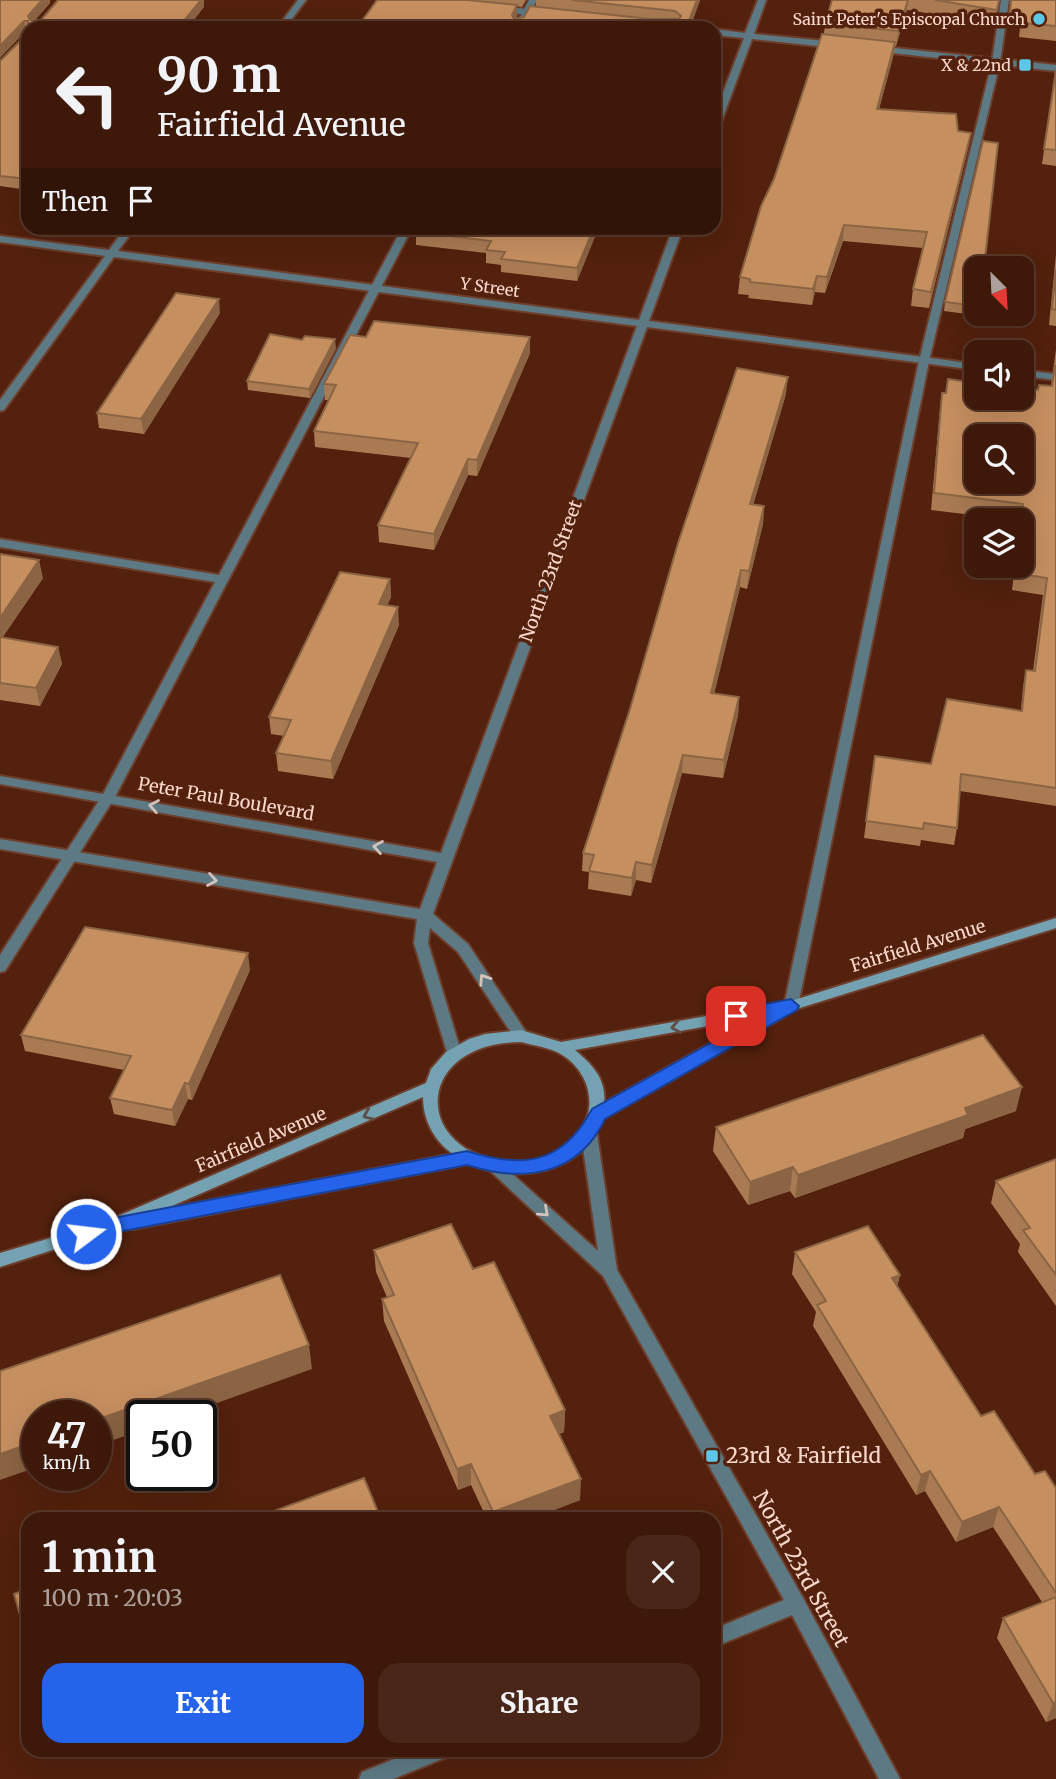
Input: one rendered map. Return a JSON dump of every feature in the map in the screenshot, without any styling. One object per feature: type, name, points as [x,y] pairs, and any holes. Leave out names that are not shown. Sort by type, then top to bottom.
[{"type":"main road","name":"Fairfield Avenue","points":[[563,1047],[592,1073],[599,1093],[598,1114],[589,1134],[572,1151],[548,1163],[521,1168],[493,1166],[467,1158],[446,1143],[433,1125],[428,1106],[430,1087],[439,1070],[454,1055],[473,1044],[496,1037],[521,1036],[563,1047],[791,1006],[1056,923]]},
{"type":"main road","name":"Fairfield Avenue","points":[[598,1114],[791,1006]]},
{"type":"main road","name":"Fairfield Avenue","points":[[0,1261],[108,1227],[430,1087]]},
{"type":"main road","name":"Fairfield Avenue","points":[[108,1227],[467,1158]]},
{"type":"street","points":[[286,21],[302,0]]},
{"type":"street","points":[[522,21],[533,0]]},
{"type":"street","points":[[721,108],[762,0]]},
{"type":"street","points":[[791,1006],[925,361],[996,62],[1005,0]]},
{"type":"street","points":[[486,8],[553,15]]},
{"type":"street","points":[[721,33],[849,46]]},
{"type":"street","points":[[863,48],[1056,68]]},
{"type":"street","points":[[0,408],[125,235]]},
{"type":"street","points":[[0,967],[108,797],[403,235]]},
{"type":"street","name":"North 23rd Street","points":[[454,1055],[421,943],[425,915],[675,235]]},
{"type":"street","name":"Y Street","points":[[0,239],[964,366]]},
{"type":"street","points":[[1034,374],[1056,377]]},
{"type":"street","points":[[0,543],[222,579]]},
{"type":"street","name":"Peter Paul Boulevard","points":[[0,780],[108,797],[445,859]]},
{"type":"street","points":[[0,844],[425,915],[463,948],[521,1036]]},
{"type":"street","name":"North 23rd Street","points":[[589,1134],[609,1271]]},
{"type":"street","name":"North 23rd Street","points":[[493,1166],[609,1271],[796,1604],[890,1779]]},
{"type":"street","points":[[721,1635],[796,1604]]},
{"type":"street","points":[[369,1779],[423,1757]]},
{"type":"building","points":[[0,0],[42,0],[28,16],[30,20],[41,20],[58,0],[201,0],[184,21],[21,21],[0,46]]},
{"type":"building","points":[[377,0],[467,0],[517,5],[512,15],[514,19],[524,17],[530,6],[650,19],[679,19],[681,16],[675,11],[572,0],[697,0],[689,21],[362,21]]},
{"type":"building","points":[[832,0],[908,0],[898,31],[825,24]]},
{"type":"building","points":[[935,0],[999,0],[997,10]]},
{"type":"building","name":"Saint Peter's Episcopal Church","points":[[1011,0],[1056,0],[1056,26],[1021,23],[1022,14],[1010,12]]},
{"type":"building","points":[[822,34],[895,42],[877,109],[956,114],[958,131],[971,133],[931,292],[913,289],[927,232],[844,225],[827,277],[817,276],[813,289],[750,282],[750,279],[740,277],[761,206],[774,179]]},
{"type":"building","points":[[21,40],[21,178],[0,176],[0,61]]},
{"type":"building","points":[[1056,70],[1056,150],[1044,149]]},
{"type":"building","points":[[983,141],[998,143],[985,256],[964,256],[964,304],[945,302]]},
{"type":"building","points":[[441,235],[591,235],[577,268],[501,259],[505,252],[486,250],[491,241]]},
{"type":"building","points":[[1056,269],[1056,310],[1052,309]]},
{"type":"building","points":[[176,293],[219,299],[141,419],[97,413]]},
{"type":"building","points":[[374,321],[530,337],[477,460],[468,459],[434,534],[378,525],[418,443],[314,431],[336,385],[324,384],[350,335],[366,337]]},
{"type":"building","points":[[270,334],[302,340],[305,336],[335,339],[309,389],[247,381]]},
{"type":"building","points":[[1056,366],[1056,788],[961,774],[957,828],[924,823],[923,829],[866,821],[875,756],[931,764],[947,699],[1022,711],[1026,670],[1035,671],[1047,578],[1034,576],[1034,508],[1022,508],[1023,504],[934,493],[942,393],[946,393],[948,379],[964,381],[964,410],[1034,410],[1034,390],[1038,390],[1039,385],[1052,386]]},
{"type":"building","points":[[737,368],[788,377],[750,504],[764,506],[749,571],[741,570],[711,693],[739,697],[724,760],[683,755],[652,865],[636,862],[632,878],[589,871],[594,855],[583,853],[630,709],[678,543]]},
{"type":"building","points":[[0,554],[39,560],[0,618]]},
{"type":"building","points":[[340,572],[390,579],[379,604],[398,607],[331,761],[276,753],[291,720],[269,717]]},
{"type":"building","points":[[0,637],[58,647],[36,688],[0,683]]},
{"type":"building","points":[[85,927],[248,953],[189,1084],[185,1083],[172,1110],[110,1098],[131,1056],[21,1035]]},
{"type":"building","points":[[983,1035],[1022,1087],[965,1108],[968,1115],[798,1175],[793,1167],[750,1182],[716,1127]]},
{"type":"building","points":[[1056,1159],[1056,1275],[1023,1230],[1030,1228],[996,1181]]},
{"type":"building","points":[[451,1224],[473,1269],[494,1262],[565,1410],[550,1416],[581,1479],[493,1512],[471,1464],[457,1469],[382,1299],[394,1295],[374,1250]]},
{"type":"building","points":[[868,1226],[900,1275],[892,1278],[981,1416],[994,1411],[1035,1474],[1045,1471],[1056,1488],[1056,1593],[999,1507],[962,1522],[930,1471],[921,1475],[817,1305],[826,1301],[795,1252]]},
{"type":"building","points":[[280,1275],[309,1345],[153,1400],[126,1400],[126,1409],[112,1414],[112,1400],[21,1400],[21,1447],[0,1454],[0,1371]]},
{"type":"building","points":[[364,1478],[378,1512],[271,1512]]},
{"type":"building","points":[[21,1592],[21,1618],[14,1594]]},
{"type":"building","points":[[1056,1597],[1056,1702],[1053,1703],[1003,1618]]},
{"type":"place","name":"Saint Peter's Episcopal Church","points":[[1039,19]]},
{"type":"place","name":"X & 22nd","points":[[1025,65]]},
{"type":"place","name":"23rd & Fairfield","points":[[712,1456]]},
{"type":"route","points":[[86,1234],[108,1227],[467,1158],[493,1166],[521,1168],[548,1163],[572,1151],[589,1134],[598,1114],[791,1006],[736,1016]]}]
